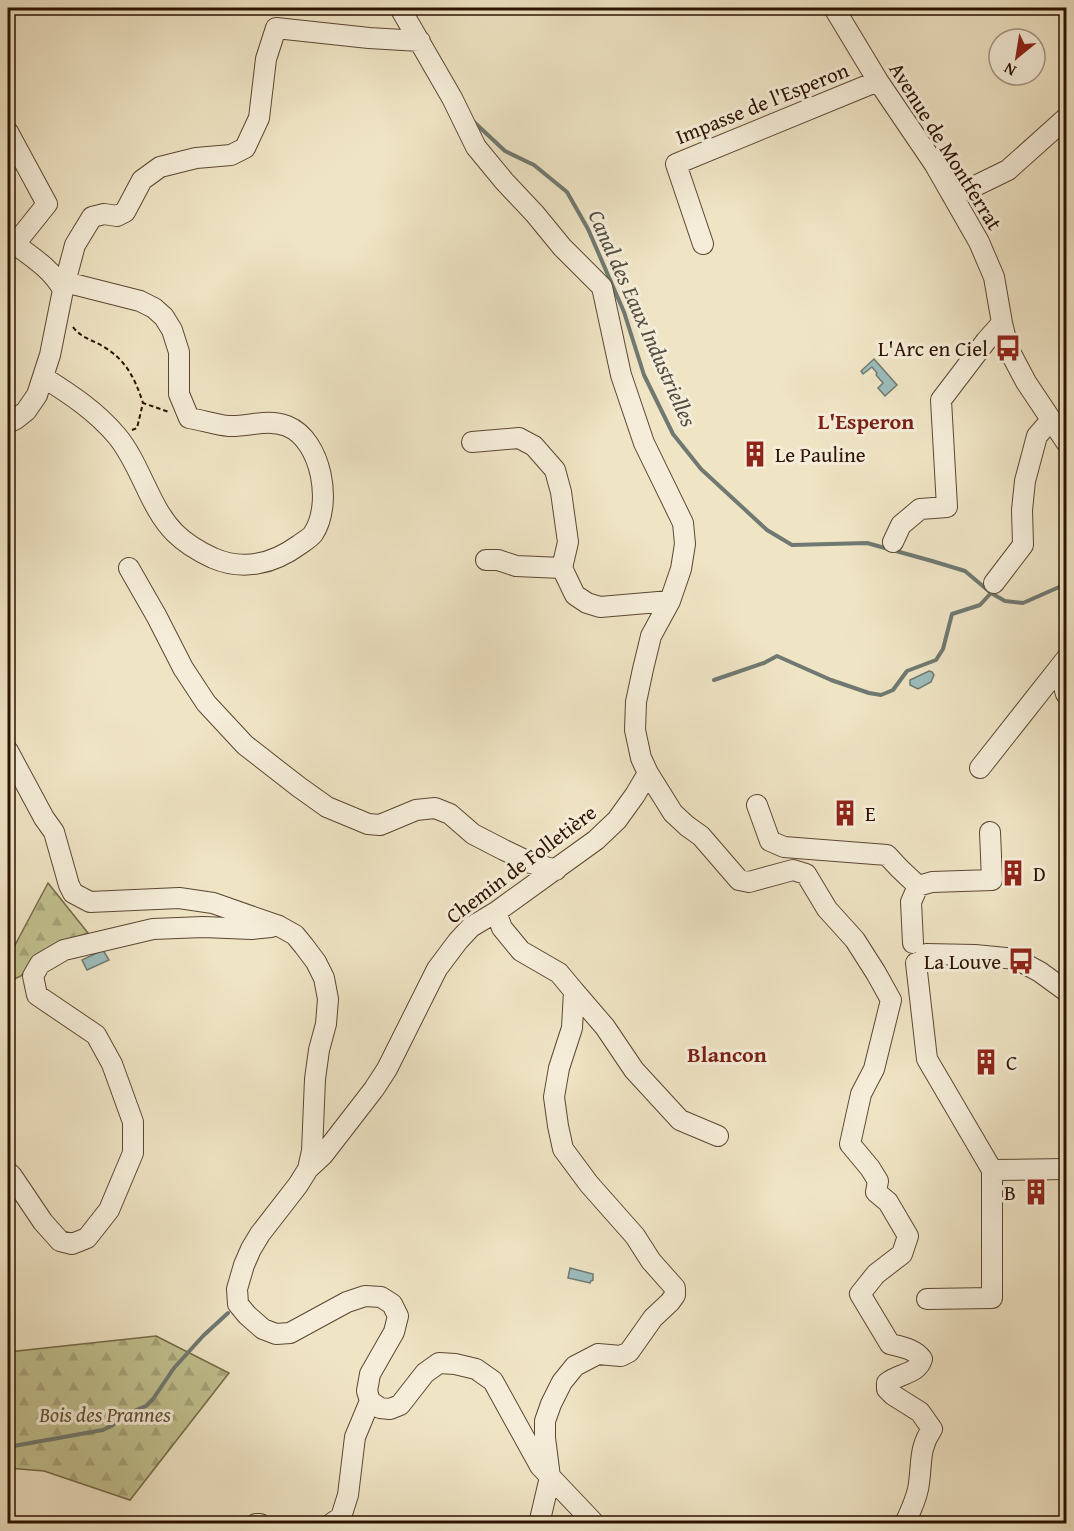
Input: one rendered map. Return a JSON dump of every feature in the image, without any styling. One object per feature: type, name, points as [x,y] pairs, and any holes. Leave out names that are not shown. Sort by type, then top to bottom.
[{"type":"street","points":[[400,8],[452,98],[476,147],[562,247],[602,287],[621,375],[644,443],[682,523],[685,544],[681,569],[670,600],[651,636],[636,702],[635,730],[641,758],[648,773],[673,813],[701,836],[739,879],[749,882],[793,870],[806,874],[827,909],[855,940],[891,1000],[874,1069],[861,1094],[850,1144],[870,1168],[878,1181],[876,1192],[888,1202],[908,1236],[902,1254],[876,1274],[860,1294],[890,1344],[919,1354],[922,1359],[921,1364],[914,1371],[887,1383],[887,1389],[920,1412],[932,1429],[926,1438],[920,1463],[919,1485],[905,1524]]},
{"type":"street","name":"Avenue de Montferrat","points":[[834,8],[878,81],[934,165],[979,242],[994,277],[1002,323],[1011,354],[1026,382],[1066,442]]},
{"type":"street","points":[[8,423],[26,411],[37,395],[50,356],[75,245],[92,217],[104,214],[117,216],[125,212],[142,180],[160,167],[196,158],[231,154],[245,148],[259,118],[266,59],[276,28],[369,38],[420,40]]},
{"type":"street","name":"Impasse de l'Esperon","points":[[704,244],[676,164],[878,81]]},
{"type":"street","points":[[952,195],[1008,171],[1066,118]]},
{"type":"street","points":[[8,132],[47,204],[11,242],[47,270],[59,282],[63,291]]},
{"type":"street","points":[[43,377],[91,409],[117,436],[133,458],[157,508],[174,533],[191,546],[214,558],[235,565],[257,565],[289,552],[312,535],[322,511],[323,488],[318,465],[307,441],[289,426],[268,422],[230,426],[189,418],[178,394],[178,352],[172,330],[164,318],[140,301],[63,291]]},
{"type":"street","points":[[893,542],[901,525],[920,509],[947,507],[942,400],[986,340],[1002,323]]},
{"type":"street","points":[[994,583],[1023,545],[1022,510],[1025,481],[1037,436],[1051,420]]},
{"type":"street","points":[[472,442],[519,438],[534,446],[555,470],[561,492],[567,542],[562,568],[575,595],[587,603],[600,607],[670,600]]},
{"type":"street","points":[[486,560],[498,560],[516,566],[562,568]]},
{"type":"street","points":[[129,568],[158,617],[183,668],[206,703],[245,745],[327,807],[368,824],[380,825],[416,810],[435,808],[450,814],[473,834],[504,850],[531,863],[556,870]]},
{"type":"street","points":[[1063,664],[1066,694]]},
{"type":"street","points":[[980,768],[1063,664]]},
{"type":"street","points":[[8,751],[54,832],[69,885],[73,893],[80,898],[90,902],[178,898],[213,903],[279,926],[295,935],[316,962],[324,978],[328,999],[326,1024],[315,1079],[312,1151],[308,1169]]},
{"type":"street","name":"Chemin de Folletière","points":[[370,1401],[367,1391],[370,1374],[394,1332],[398,1316],[392,1304],[381,1297],[365,1296],[347,1302],[290,1333],[276,1334],[263,1329],[238,1304],[237,1289],[251,1249],[308,1169],[323,1155],[350,1121],[387,1069],[437,969],[458,941],[471,927],[496,912],[596,840],[617,820],[648,773]]},
{"type":"street","points":[[757,805],[770,840],[784,847],[887,855],[918,886]]},
{"type":"street","points":[[918,886],[932,882],[992,880],[990,832]]},
{"type":"street","points":[[918,886],[911,902],[927,1059],[992,1170],[992,1298],[927,1299]]},
{"type":"street","points":[[496,912],[502,928],[521,951],[559,973],[605,1027],[634,1070],[680,1120],[718,1136]]},
{"type":"street","points":[[8,1172],[43,1222],[60,1241],[72,1244],[87,1238],[109,1210],[133,1153],[134,1122],[112,1064],[96,1035],[37,995],[33,976],[40,964],[64,950],[153,929],[203,927],[252,929],[279,926]]},
{"type":"street","points":[[918,953],[1016,959],[1040,972],[1066,991]]},
{"type":"street","points":[[539,1524],[550,1477],[545,1421],[562,1382],[575,1365],[598,1354],[621,1356],[629,1352],[653,1318],[675,1295],[675,1288],[563,1149],[554,1097],[559,1068],[572,1028],[574,991]]},
{"type":"street","points":[[992,1170],[1066,1169]]},
{"type":"street","points":[[331,1524],[341,1516],[345,1506],[355,1437],[370,1401],[380,1408],[390,1409],[400,1405],[425,1373],[439,1363],[476,1369],[493,1382],[540,1466],[595,1524]]},
{"type":"path","points":[[63,291],[70,323],[78,333],[120,358],[135,381],[143,404],[137,428],[117,436]]},
{"type":"path","points":[[143,404],[189,418]]},
{"type":"green space","points":[[48,883],[88,933],[42,951],[21,976],[8,982],[8,949],[15,945]]},
{"type":"green space","name":"Bois des Prannes","points":[[156,1336],[229,1373],[130,1500],[44,1471],[8,1468],[8,1352]]},
{"type":"water","points":[[874,359],[897,385],[885,396],[878,388],[883,383],[872,367],[863,374],[861,371]]},
{"type":"water","points":[[929,671],[934,675],[931,682],[918,689],[910,685],[910,680]]},
{"type":"water","points":[[103,950],[109,960],[87,970],[82,960]]},
{"type":"water","points":[[570,1268],[593,1274],[593,1280],[590,1283],[568,1278]]},
{"type":"waterway","name":"Canal des Eaux Industrielles","points":[[474,122],[505,151],[534,165],[567,192],[588,229],[624,312],[644,375],[673,434],[701,469],[767,530],[792,545],[867,543],[932,561],[965,571],[991,593],[1005,601],[1023,603],[1066,584]]},
{"type":"waterway","points":[[714,680],[764,663],[777,656],[831,680],[881,695],[893,690],[907,671],[936,660],[943,649],[952,614],[980,605],[991,593]]},
{"type":"waterway","points":[[8,1447],[103,1430],[124,1415],[146,1406],[174,1368],[228,1313]]},
{"type":"place","name":"L'Arc en Ciel","points":[[1008,348]]},
{"type":"place","name":"Le Pauline","points":[[755,454]]},
{"type":"place","name":"E","points":[[845,813]]},
{"type":"place","name":"D","points":[[1013,873]]},
{"type":"place","name":"La Louve","points":[[1021,961]]},
{"type":"place","name":"C","points":[[986,1062]]},
{"type":"place","name":"B","points":[[1036,1192]]},
{"type":"district","name":"L'Esperon","points":[[866,421]]},
{"type":"district","name":"Blancon","points":[[727,1054]]}]
